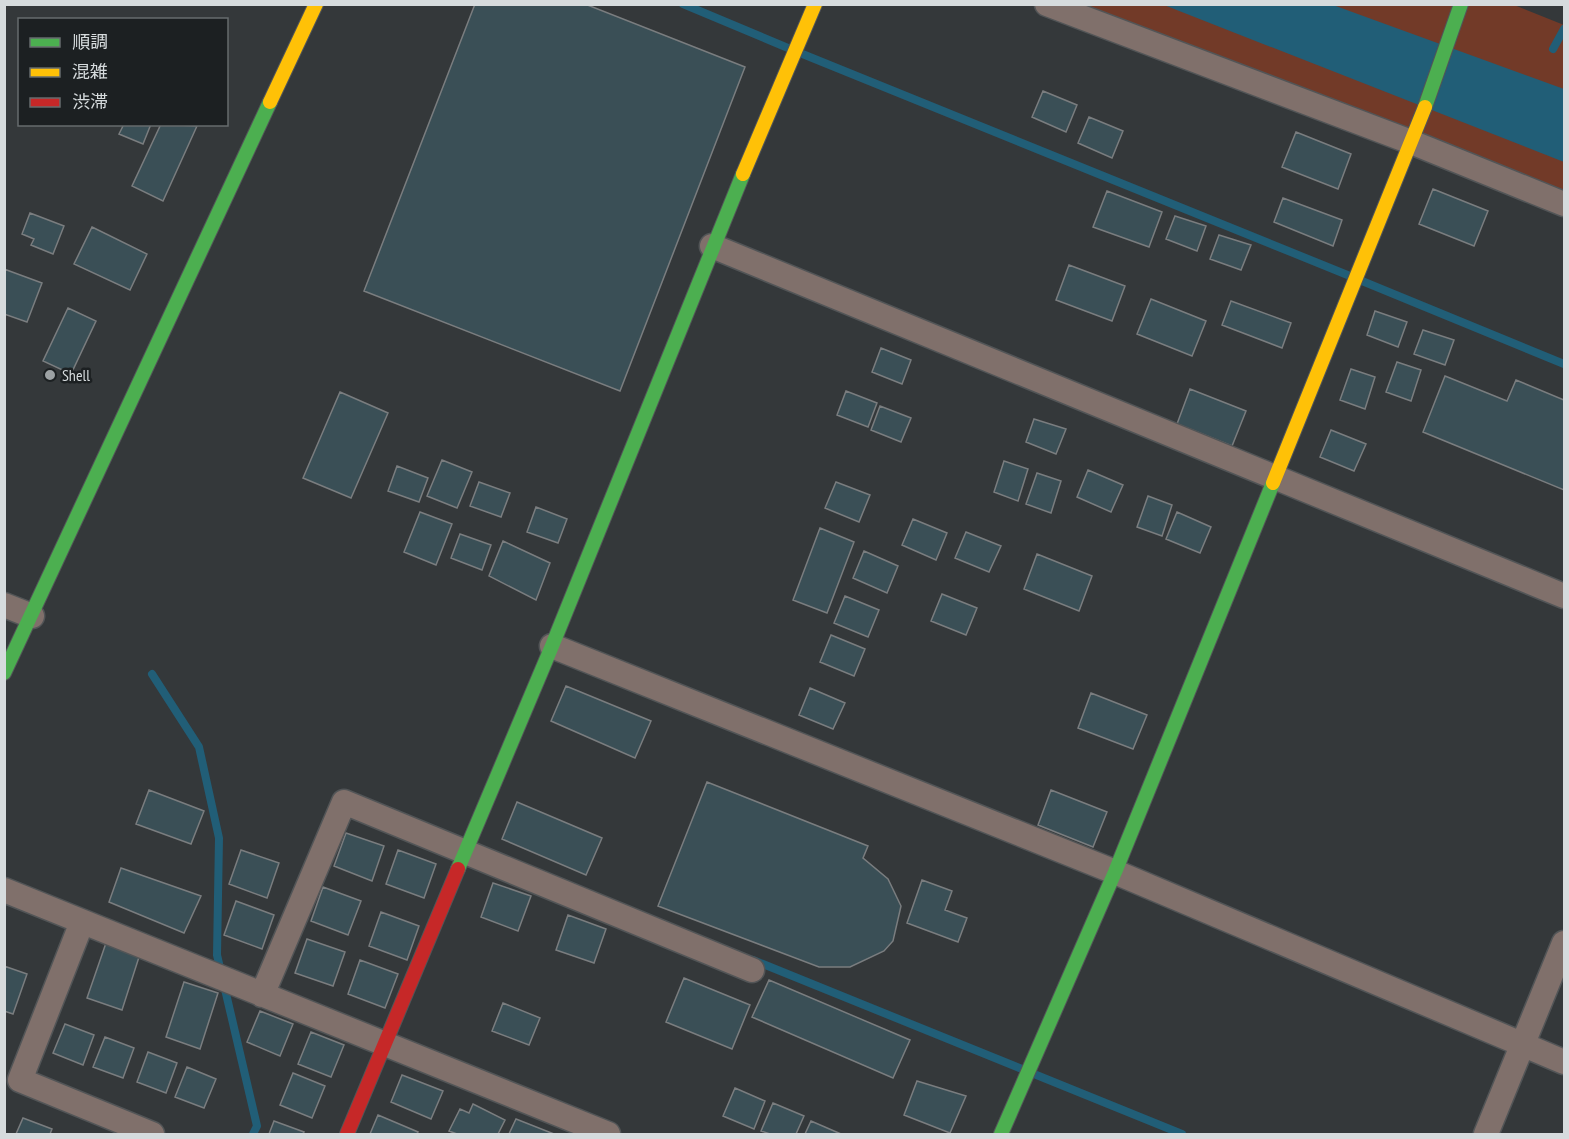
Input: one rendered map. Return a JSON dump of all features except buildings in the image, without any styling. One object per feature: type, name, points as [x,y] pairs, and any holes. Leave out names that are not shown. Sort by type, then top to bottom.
[{"type":"street","points":[[4,673],[316,4]]},
{"type":"street","points":[[347,1134],[552,646],[712,246],[815,4]]},
{"type":"street","points":[[1047,4],[1415,134],[1564,204]]},
{"type":"street","points":[[1001,1134],[1115,872],[1364,261],[1415,134],[1461,4]]},
{"type":"street","points":[[712,246],[1564,596]]},
{"type":"street","points":[[4,605],[32,616]]},
{"type":"street","points":[[552,646],[1115,872],[1564,1062]]},
{"type":"street","points":[[262,995],[344,802],[752,970]]},
{"type":"street","points":[[4,890],[608,1134]]},
{"type":"street","points":[[82,922],[20,1080],[152,1134]]},
{"type":"street","points":[[1486,1134],[1564,943]]},
{"type":"shaded area","points":[[1047,5],[1514,5],[1564,25],[1564,205]]},
{"type":"water","points":[[1164,5],[1333,5],[1564,89],[1564,162]]},
{"type":"waterway","points":[[683,4],[788,48]]},
{"type":"waterway","points":[[1553,49],[1564,29]]},
{"type":"waterway","points":[[800,53],[1350,276]]},
{"type":"waterway","points":[[1362,281],[1564,364]]},
{"type":"waterway","points":[[152,674],[199,747],[219,838],[217,955],[257,1126],[253,1134]]},
{"type":"waterway","points":[[753,960],[1022,1069]]},
{"type":"waterway","points":[[1034,1074],[1182,1134]]},
{"type":"traffic: fast","points":[[1425,107],[1461,4]]},
{"type":"traffic: fast","points":[[4,673],[270,102]]},
{"type":"traffic: fast","points":[[458,869],[552,646],[743,174]]},
{"type":"traffic: fast","points":[[1001,1134],[1115,872],[1273,483]]},
{"type":"traffic: slow","points":[[270,102],[316,4]]},
{"type":"traffic: slow","points":[[743,174],[815,4]]},
{"type":"traffic: slow","points":[[1273,483],[1425,107]]},
{"type":"traffic: jam","points":[[347,1134],[458,869]]},
{"type":"place","name":"Shell","points":[[50,375]]}]
